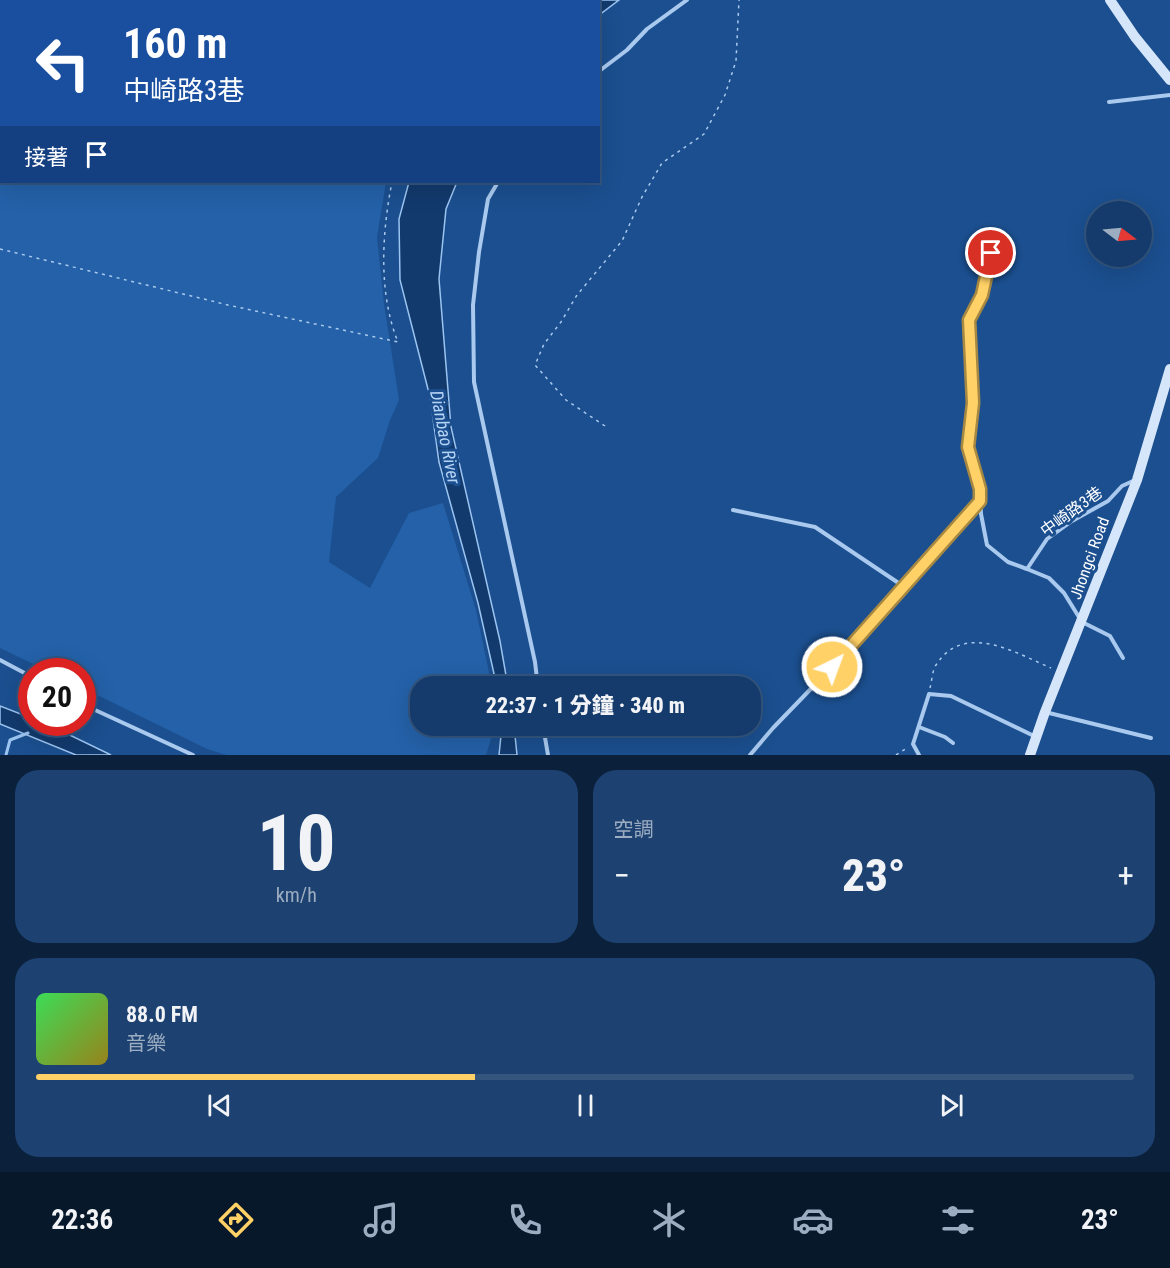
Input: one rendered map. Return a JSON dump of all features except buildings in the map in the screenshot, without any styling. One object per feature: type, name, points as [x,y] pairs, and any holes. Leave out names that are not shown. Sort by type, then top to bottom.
[{"type":"street","points":[[1110,0],[1135,38],[1170,80]]},
{"type":"street","name":"Jhongci Road","points":[[1031,755],[1045,712],[1137,480],[1170,369]]},
{"type":"lane","points":[[600,70],[627,50],[647,29],[687,0]]},
{"type":"lane","points":[[1109,102],[1170,95]]},
{"type":"lane","points":[[497,183],[488,199],[478,252],[473,305],[474,382],[537,676]]},
{"type":"lane","points":[[991,253],[982,295],[969,320],[973,403],[968,447],[980,489],[987,545],[1008,562],[1049,578],[1064,594],[1082,622],[1110,636],[1123,658]]},
{"type":"lane","name":"中崎路3巷","points":[[1028,569],[1047,539],[1072,521],[1108,501],[1122,486],[1137,480]]},
{"type":"lane","points":[[750,755],[980,501]]},
{"type":"lane","points":[[733,510],[814,527],[903,586]]},
{"type":"lane","points":[[0,660],[18,670]]},
{"type":"lane","points":[[919,755],[913,744],[929,694],[951,696],[1036,736]]},
{"type":"lane","points":[[96,710],[193,755]]},
{"type":"lane","points":[[1045,712],[1151,738]]},
{"type":"lane","points":[[919,727],[945,737],[953,743]]},
{"type":"lane","points":[[545,736],[548,755]]},
{"type":"path","points":[[605,426],[566,400],[535,365],[544,344],[561,322],[577,295],[622,241],[642,197],[662,163],[704,134],[726,95],[736,61],[739,0]]},
{"type":"path","points":[[0,249],[228,306],[398,342],[393,330],[388,303],[383,244],[392,183]]},
{"type":"path","points":[[929,694],[935,666],[951,650],[974,642],[1000,645],[1061,673]]},
{"type":"path","points":[[896,755],[913,744]]},
{"type":"shaded area","points":[[0,183],[386,183],[377,237],[384,304],[399,400],[378,458],[336,497],[329,562],[370,588],[409,513],[443,503],[476,610],[490,676],[410,676],[410,736],[492,736],[486,755],[226,755],[207,749],[96,694],[96,658],[21,658],[0,648]]},
{"type":"water","points":[[600,0],[619,0],[600,14]]},
{"type":"water","name":"Dianbao River","points":[[409,183],[457,183],[446,209],[439,279],[451,427],[506,676],[495,676],[478,603],[439,462],[430,397],[400,280],[399,219]]},
{"type":"water","points":[[0,706],[18,713],[18,731],[0,724]]},
{"type":"water","points":[[29,736],[72,736],[111,755],[76,755]]},
{"type":"water","points":[[501,736],[515,736],[517,755],[499,755]]},
{"type":"waterway","points":[[6,755],[10,740],[20,736]]},
{"type":"route","points":[[832,667],[980,501],[980,489],[968,447],[973,403],[969,320],[982,295],[991,253]]}]
